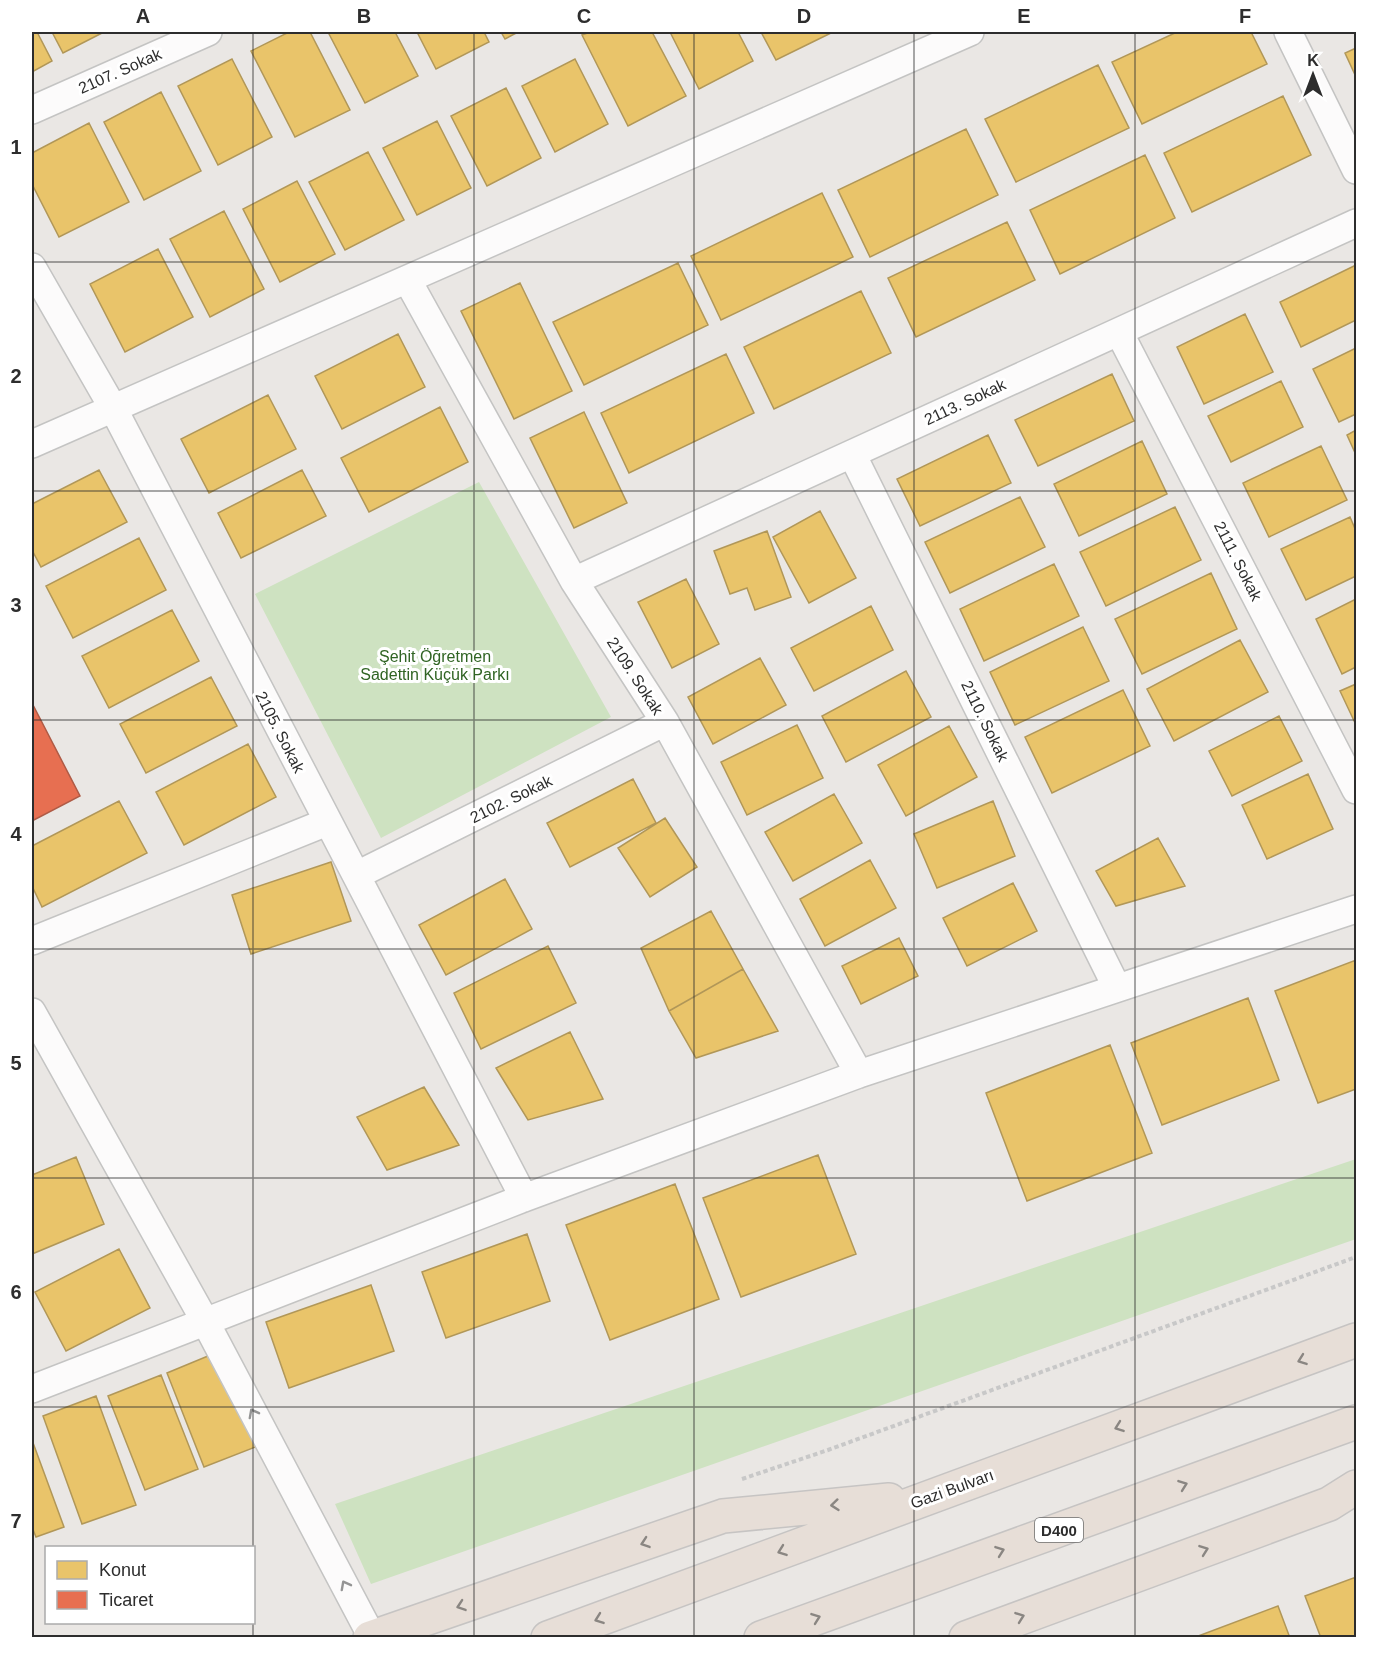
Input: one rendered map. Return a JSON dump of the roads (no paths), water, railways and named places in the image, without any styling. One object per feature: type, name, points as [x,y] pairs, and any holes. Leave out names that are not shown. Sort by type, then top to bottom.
[{"type":"highway","name":"Gazi Bulvarı","points":[[548,1638],[1356,1340]]},
{"type":"highway","name":"D400","points":[[761,1638],[1356,1422]]},
{"type":"highway","points":[[966,1638],[1329,1504],[1356,1486]]},
{"type":"highway","points":[[371,1637],[723,1516],[935,1495]]},
{"type":"street","name":"2107. Sokak","points":[[32,110],[208,32]]},
{"type":"street","points":[[32,444],[408,280],[924,41],[970,32]]},
{"type":"street","points":[[1288,32],[1356,170]]},
{"type":"street","name":"2113. Sokak","points":[[574,581],[1356,223]]},
{"type":"street","name":"2105. Sokak","points":[[32,267],[113,408],[525,1198]]},
{"type":"street","name":"2109. Sokak","points":[[408,280],[574,581],[665,722],[859,1074]]},
{"type":"street","name":"2111. Sokak","points":[[1119,332],[1356,790]]},
{"type":"street","name":"2110. Sokak","points":[[852,454],[1117,988]]},
{"type":"street","name":"2102. Sokak","points":[[357,875],[665,722]]},
{"type":"street","points":[[32,941],[327,822]]},
{"type":"street","points":[[32,1389],[525,1198],[859,1074],[1356,909]]},
{"type":"street","points":[[32,1012],[206,1323],[371,1637]]},
{"type":"park label","name":"Şehit Öğretmen Sadettin Küçük Parkı","points":[[435,665]]}]
